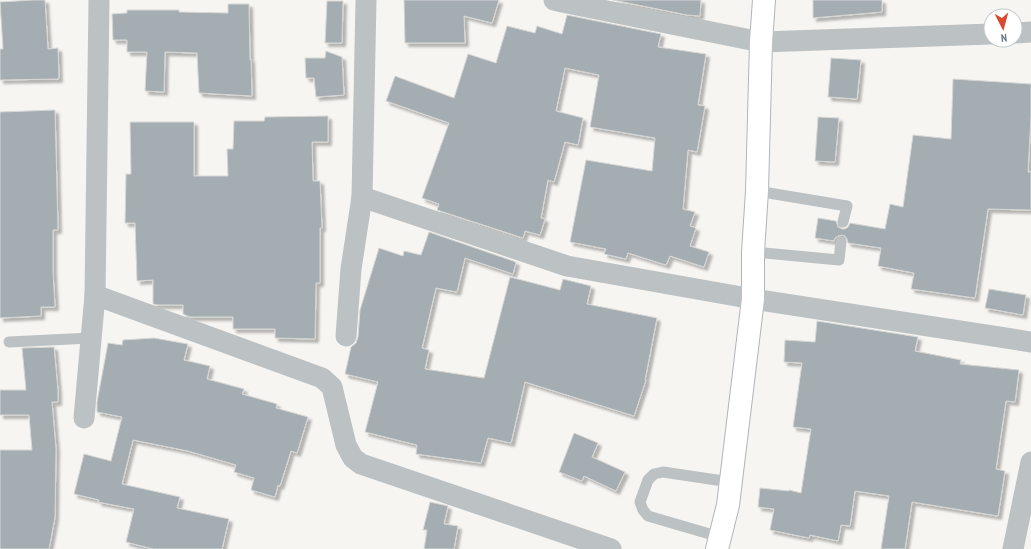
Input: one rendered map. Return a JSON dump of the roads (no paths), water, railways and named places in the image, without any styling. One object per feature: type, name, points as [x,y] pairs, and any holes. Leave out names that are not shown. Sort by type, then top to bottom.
[{"type":"main road","points":[[719,543],[728,505],[753,299],[753,252],[757,191],[761,42],[764,0]]},
{"type":"street","points":[[84,418],[95,295],[99,0]]},
{"type":"street","points":[[346,336],[351,269],[362,196],[366,0]]},
{"type":"street","points":[[554,0],[761,42],[983,34]]},
{"type":"street","points":[[362,196],[567,266],[753,299],[1031,342]]},
{"type":"street","points":[[95,295],[322,378],[332,386],[346,445],[353,458],[360,464],[611,549]]},
{"type":"street","points":[[1013,549],[1031,462]]},
{"type":"lane","points":[[757,191],[846,206],[844,222]]},
{"type":"lane","points":[[753,252],[839,260],[841,242]]},
{"type":"lane","points":[[9,342],[91,338]]},
{"type":"lane","points":[[719,543],[648,516],[643,510],[640,502],[648,480],[654,474],[663,472],[730,482]]}]
